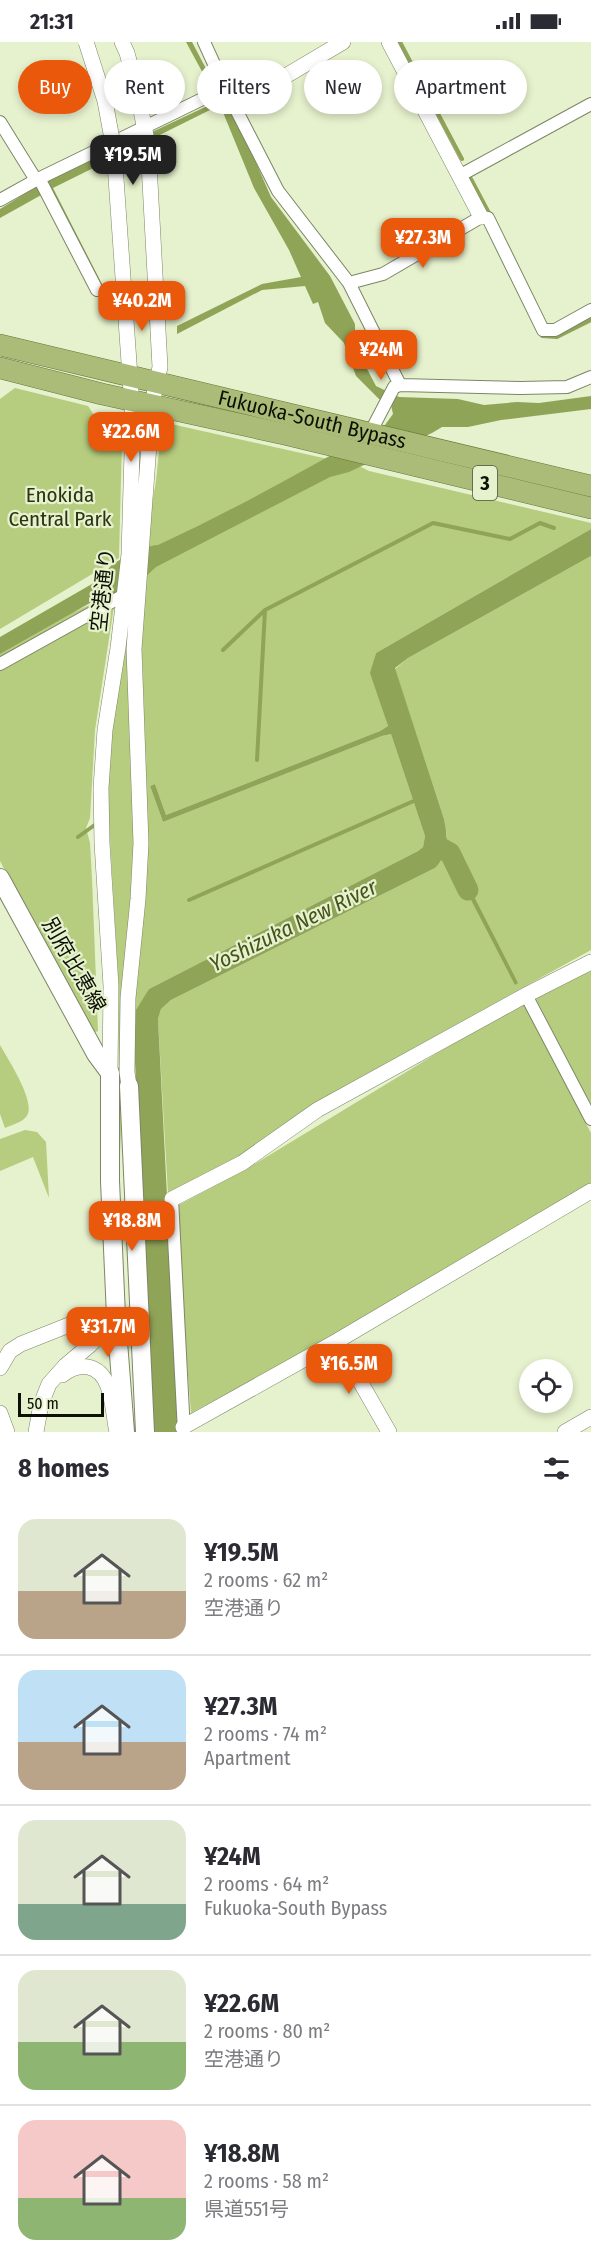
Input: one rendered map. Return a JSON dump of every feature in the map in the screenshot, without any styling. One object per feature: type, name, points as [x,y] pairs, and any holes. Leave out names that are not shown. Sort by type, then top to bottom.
[{"type":"highway","name":"Fukuoka-South Bypass","points":[[0,345],[591,486]]},
{"type":"highway","name":"Fukuoka-South Bypass","points":[[0,368],[591,507]]},
{"type":"main road","name":"別府比恵線","points":[[0,878],[96,1054],[110,1073]]},
{"type":"main road","points":[[110,1073],[110,1181],[116,1316],[125,1432]]},
{"type":"main road","points":[[129,1086],[145,1432]]},
{"type":"street","points":[[86,42],[105,101],[115,161],[131,375],[142,402]]},
{"type":"street","points":[[122,42],[127,54],[148,145],[160,367],[155,382],[142,402]]},
{"type":"street","points":[[204,42],[210,60]]},
{"type":"street","points":[[292,73],[344,42]]},
{"type":"street","points":[[389,42],[481,217]]},
{"type":"street","points":[[0,200],[197,101]]},
{"type":"street","points":[[459,176],[591,104]]},
{"type":"street","points":[[239,114],[278,190],[349,283],[400,386]]},
{"type":"street","points":[[0,122],[47,194],[98,290]]},
{"type":"street","points":[[349,283],[383,274],[481,217],[488,218],[543,330],[555,330],[591,310]]},
{"type":"street","points":[[370,433],[394,387],[567,387],[591,377]]},
{"type":"street","name":"空港通り","points":[[110,1073],[111,986],[101,788],[105,730],[131,593],[142,402]]},
{"type":"street","points":[[0,664],[131,593],[140,755],[141,843],[128,998],[129,1086]]},
{"type":"street","points":[[591,962],[526,994],[317,1110],[242,1163],[172,1199],[183,1430],[591,1191]]},
{"type":"street","points":[[526,994],[591,1119]]},
{"type":"street","points":[[0,1368],[10,1351],[21,1344],[84,1319],[139,1314]]},
{"type":"street","points":[[36,1432],[41,1404],[49,1383],[90,1345],[116,1316]]},
{"type":"street","points":[[337,1341],[389,1432]]},
{"type":"street","points":[[49,1383],[69,1369],[81,1366],[93,1368],[103,1375],[108,1384],[117,1432]]},
{"type":"street","points":[[0,1413],[7,1432]]},
{"type":"street","points":[[565,1432],[591,1416]]},
{"type":"green space","name":"Enokida Central Park","points":[[15,388],[88,406],[107,435],[122,439],[119,558],[0,629],[0,399]]},
{"type":"green space","points":[[162,422],[359,466],[369,471],[591,523],[591,529],[376,653],[371,673],[388,726],[380,731],[166,815],[155,784],[150,786],[163,822],[391,734],[425,836],[423,847],[418,851],[149,989],[133,1027],[148,843],[141,623],[148,528]]},
{"type":"green space","points":[[591,556],[591,950],[348,1084],[240,1158],[168,1194],[158,1019],[161,1009],[171,1000],[435,868],[447,836],[444,819],[395,669],[408,658]]},
{"type":"green space","points":[[116,593],[95,730],[90,818],[86,828],[90,843],[98,1031],[91,1034],[0,861],[0,645]]},
{"type":"green space","points":[[125,648],[127,648],[134,843],[120,1155],[118,1155],[119,993],[107,788],[112,730]]},
{"type":"green space","points":[[591,967],[591,1106],[535,997]]},
{"type":"green space","points":[[523,1001],[591,1133],[591,1183],[340,1332],[191,1413],[175,1207],[250,1167]]},
{"type":"green space","points":[[0,1045],[25,1092],[29,1111],[24,1119],[5,1128],[0,1114]]},
{"type":"green space","points":[[25,1130],[37,1132],[46,1142],[49,1198],[33,1157],[0,1171],[0,1139]]},
{"type":"water","points":[[186,42],[192,42],[201,60],[197,60],[197,62]]},
{"type":"water","points":[[197,111],[197,114],[202,114],[53,188],[104,288],[101,290],[43,194],[0,218],[0,209],[39,185]]},
{"type":"water","points":[[224,114],[235,114],[271,197],[330,276],[355,324],[355,334],[365,365],[376,386],[399,397],[458,399],[484,405],[539,403],[591,396],[591,409],[501,420],[468,427],[442,427],[349,472],[330,477],[156,567],[145,577],[110,596],[104,595],[0,654],[0,637],[104,577],[109,568],[118,561],[158,545],[273,487],[385,425],[393,414],[391,405],[379,399],[356,376],[344,343],[325,323],[318,302],[313,304],[305,286],[262,290],[177,334],[177,326],[262,284],[301,277],[289,250],[254,188]]},
{"type":"water","name":"Yoshizuka New River","points":[[591,529],[591,556],[408,658],[395,668],[444,819],[445,851],[435,868],[171,1000],[161,1009],[158,1019],[179,1432],[154,1432],[134,1043],[136,1010],[149,989],[418,851],[423,847],[425,836],[391,734],[163,822],[150,786],[155,784],[166,815],[380,731],[388,726],[370,673],[376,653]]},
{"type":"water","points":[[457,863],[518,983],[515,985],[453,865]]},
{"type":"waterway","points":[[400,42],[462,159]]},
{"type":"waterway","points":[[471,179],[490,215]]},
{"type":"waterway","points":[[542,336],[557,337],[591,320]]},
{"type":"waterway","points":[[257,760],[265,610],[433,523],[510,539],[540,523],[554,528]]},
{"type":"waterway","points":[[223,650],[265,610]]},
{"type":"waterway","points":[[189,900],[416,800]]},
{"type":"waterway","points":[[78,837],[96,824]]},
{"type":"waterway","points":[[437,846],[450,853],[468,890]]},
{"type":"waterway","points":[[445,848],[457,867]]}]
